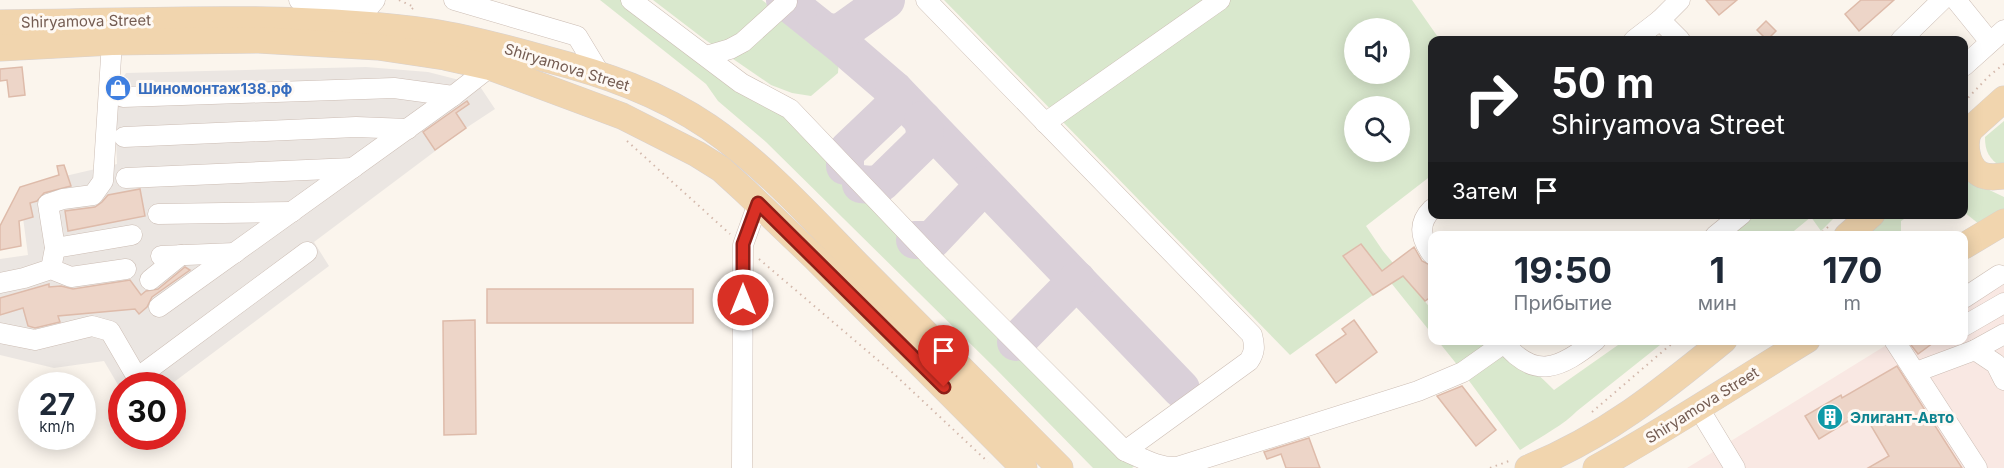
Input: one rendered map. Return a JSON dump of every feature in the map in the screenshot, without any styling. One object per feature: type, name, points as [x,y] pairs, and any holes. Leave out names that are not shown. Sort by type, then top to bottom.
[{"type":"main road","name":"Shiryamova Street","points":[[0,23],[258,19],[334,22],[437,33],[482,41],[600,74],[637,88],[709,127],[754,163],[832,238],[1059,468]]},
{"type":"main road","name":"Shiryamova Street","points":[[0,48],[112,42],[259,40],[339,43],[411,51],[490,67],[622,116],[698,154],[721,170],[814,257],[1024,468]]},
{"type":"main road","points":[[547,59],[575,70],[581,75],[580,83],[574,88],[549,87]]},
{"type":"main road","points":[[654,132],[642,122],[640,117],[642,107],[651,99],[664,101]]},
{"type":"main road","points":[[1968,126],[2004,99]]},
{"type":"main road","points":[[1968,152],[1975,169],[1980,173],[1990,177],[2004,176]]},
{"type":"main road","points":[[1853,231],[1866,219]]},
{"type":"main road","points":[[1968,244],[2001,223]]},
{"type":"main road","points":[[1520,464],[1651,399],[1718,345]]},
{"type":"main road","name":"Shiryamova Street","points":[[1596,468],[1645,442],[1799,345]]},
{"type":"street","points":[[299,0],[369,7],[375,0]]},
{"type":"street","points":[[454,0],[577,36],[600,74]]},
{"type":"street","points":[[631,0],[741,82],[790,109],[934,260],[1125,451],[1160,466],[1177,467],[1418,391],[1463,372],[1499,345]]},
{"type":"street","points":[[926,0],[1252,335],[1254,354],[1249,361],[1125,451]]},
{"type":"street","points":[[1045,123],[1220,0]]},
{"type":"street","points":[[1639,36],[1680,0]]},
{"type":"street","points":[[1905,36],[1942,0]]},
{"type":"street","points":[[1956,0],[1997,36],[1968,62]]},
{"type":"street","points":[[706,56],[730,49],[743,42],[787,2]]},
{"type":"street","points":[[1660,20],[1676,36]]},
{"type":"street","points":[[51,269],[55,248],[48,204],[63,199],[93,195],[103,181],[112,42]]},
{"type":"street","points":[[159,307],[408,129],[490,67]]},
{"type":"street","points":[[123,97],[394,88],[453,96]]},
{"type":"street","points":[[124,137],[356,127],[408,129]]},
{"type":"street","points":[[126,178],[353,168]]},
{"type":"street","points":[[742,468],[743,244],[758,203]]},
{"type":"street","points":[[158,214],[292,212]]},
{"type":"street","points":[[1428,215],[1421,226],[1422,238],[1428,248]]},
{"type":"street","points":[[1721,231],[1736,219]]},
{"type":"street","points":[[55,248],[132,235]]},
{"type":"street","points":[[153,372],[307,252]]},
{"type":"street","points":[[161,256],[235,253]]},
{"type":"street","points":[[150,280],[181,255]]},
{"type":"street","points":[[0,283],[51,269],[71,277],[126,269]]},
{"type":"street","points":[[1968,295],[2000,275]]},
{"type":"street","points":[[1968,324],[2004,303]]},
{"type":"street","points":[[0,333],[35,340],[92,326],[110,331],[134,372]]},
{"type":"street","points":[[1916,372],[1975,350],[2004,334]]},
{"type":"street","points":[[1506,345],[1521,360],[1543,367],[1567,362],[1589,345]]},
{"type":"street","points":[[1898,345],[1977,468]]},
{"type":"street","points":[[1975,350],[1996,364],[2004,380]]},
{"type":"street","points":[[1698,407],[1735,468]]},
{"type":"path","points":[[1968,98],[2004,64]]},
{"type":"path","points":[[620,136],[893,374],[995,468]]},
{"type":"path","points":[[1589,428],[1671,345]]},
{"type":"path","points":[[1490,468],[1520,464]]},
{"type":"shaded area","points":[[366,67],[428,72],[479,85],[495,109],[466,128],[314,242],[329,266],[186,373],[110,372],[104,361],[54,368],[0,355],[0,259],[28,255],[21,203],[48,180],[117,164],[114,92],[126,73]]},
{"type":"shaded area","points":[[2004,272],[2004,468],[1687,468],[1887,345],[1968,345],[1968,294]]},
{"type":"green space","points":[[600,0],[629,0],[773,104],[1137,464],[1132,468],[1093,468],[766,142],[718,101],[706,84]]},
{"type":"green space","points":[[653,0],[762,0],[839,59],[838,73],[811,96],[792,93],[771,85],[704,39]]},
{"type":"green space","points":[[944,0],[1412,0],[1437,36],[1428,36],[1428,178],[1366,226],[1383,251],[1428,305],[1428,329],[1360,244],[1343,256],[1373,295],[1290,355]]},
{"type":"green space","points":[[2004,121],[2004,166],[2001,167],[1988,154],[1985,137]]},
{"type":"green space","points":[[1968,171],[1981,186],[2004,197],[2004,210],[1979,224],[1968,215]]},
{"type":"green space","points":[[1742,219],[1809,219],[1794,231],[1725,231]]},
{"type":"green space","points":[[1812,219],[1833,219],[1821,231]]},
{"type":"green space","points":[[1884,219],[1904,219],[1901,221],[1901,231],[1870,231]]},
{"type":"green space","points":[[1441,345],[1487,345],[1459,367]]},
{"type":"green space","points":[[1618,345],[1660,345],[1565,421],[1520,450],[1467,378],[1498,355],[1506,356],[1535,372],[1554,390]]},
{"type":"building","points":[[1706,0],[1737,0],[1719,15]]},
{"type":"building","points":[[1861,0],[1894,0],[1859,31],[1845,14]]},
{"type":"building","points":[[1766,21],[1776,31],[1771,36],[1763,36],[1757,30]]},
{"type":"building","points":[[22,67],[25,95],[9,97],[7,80],[0,81],[0,69]]},
{"type":"building","points":[[467,101],[469,104],[456,113],[466,128],[435,150],[423,132]]},
{"type":"building","points":[[64,165],[71,186],[44,193],[37,201],[30,203],[33,217],[19,221],[21,246],[0,250],[0,226],[20,187],[59,175],[57,166]]},
{"type":"building","points":[[140,189],[145,216],[68,231],[65,211],[95,207],[108,195]]},
{"type":"building","points":[[1361,244],[1382,271],[1414,247],[1422,261],[1428,264],[1428,299],[1425,301],[1403,276],[1373,295],[1343,256]]},
{"type":"building","points":[[185,267],[190,270],[152,297],[147,307],[139,314],[135,309],[58,316],[60,322],[35,328],[28,326],[23,308],[0,315],[0,298],[49,284],[49,287],[61,286],[73,289],[130,280],[141,295],[146,291],[158,289]]},
{"type":"building","points":[[487,289],[693,289],[693,323],[487,323]]},
{"type":"building","points":[[475,320],[476,434],[444,435],[443,321]]},
{"type":"building","points":[[1354,320],[1377,352],[1336,383],[1316,355],[1346,334],[1342,329]]},
{"type":"building","points":[[1911,345],[1930,345],[1918,354]]},
{"type":"building","points":[[1897,366],[1962,468],[1868,468],[1889,456],[1863,412],[1819,439],[1805,416],[1841,395],[1842,398]]},
{"type":"building","points":[[1462,386],[1496,430],[1476,446],[1437,396]]},
{"type":"building","points":[[1309,438],[1320,468],[1286,468],[1281,454],[1267,459],[1264,452]]},
{"type":"taxiway","points":[[785,0],[894,90],[1181,389]]},
{"type":"taxiway","points":[[825,32],[840,33],[886,0]]},
{"type":"taxiway","points":[[845,166],[845,155],[848,150],[891,109],[894,90]]},
{"type":"taxiway","points":[[861,184],[881,183],[923,142],[925,132],[923,120]]},
{"type":"taxiway","points":[[915,240],[932,240],[984,185]]},
{"type":"taxiway","points":[[1016,342],[1077,280]]},
{"type":"place","name":"Шиномонтаж138.рф","points":[[118,88]]},
{"type":"place","name":"Элигант-Авто","points":[[1830,417]]},
{"type":"route","points":[[743,300],[743,244],[758,203],[944,387]]}]
